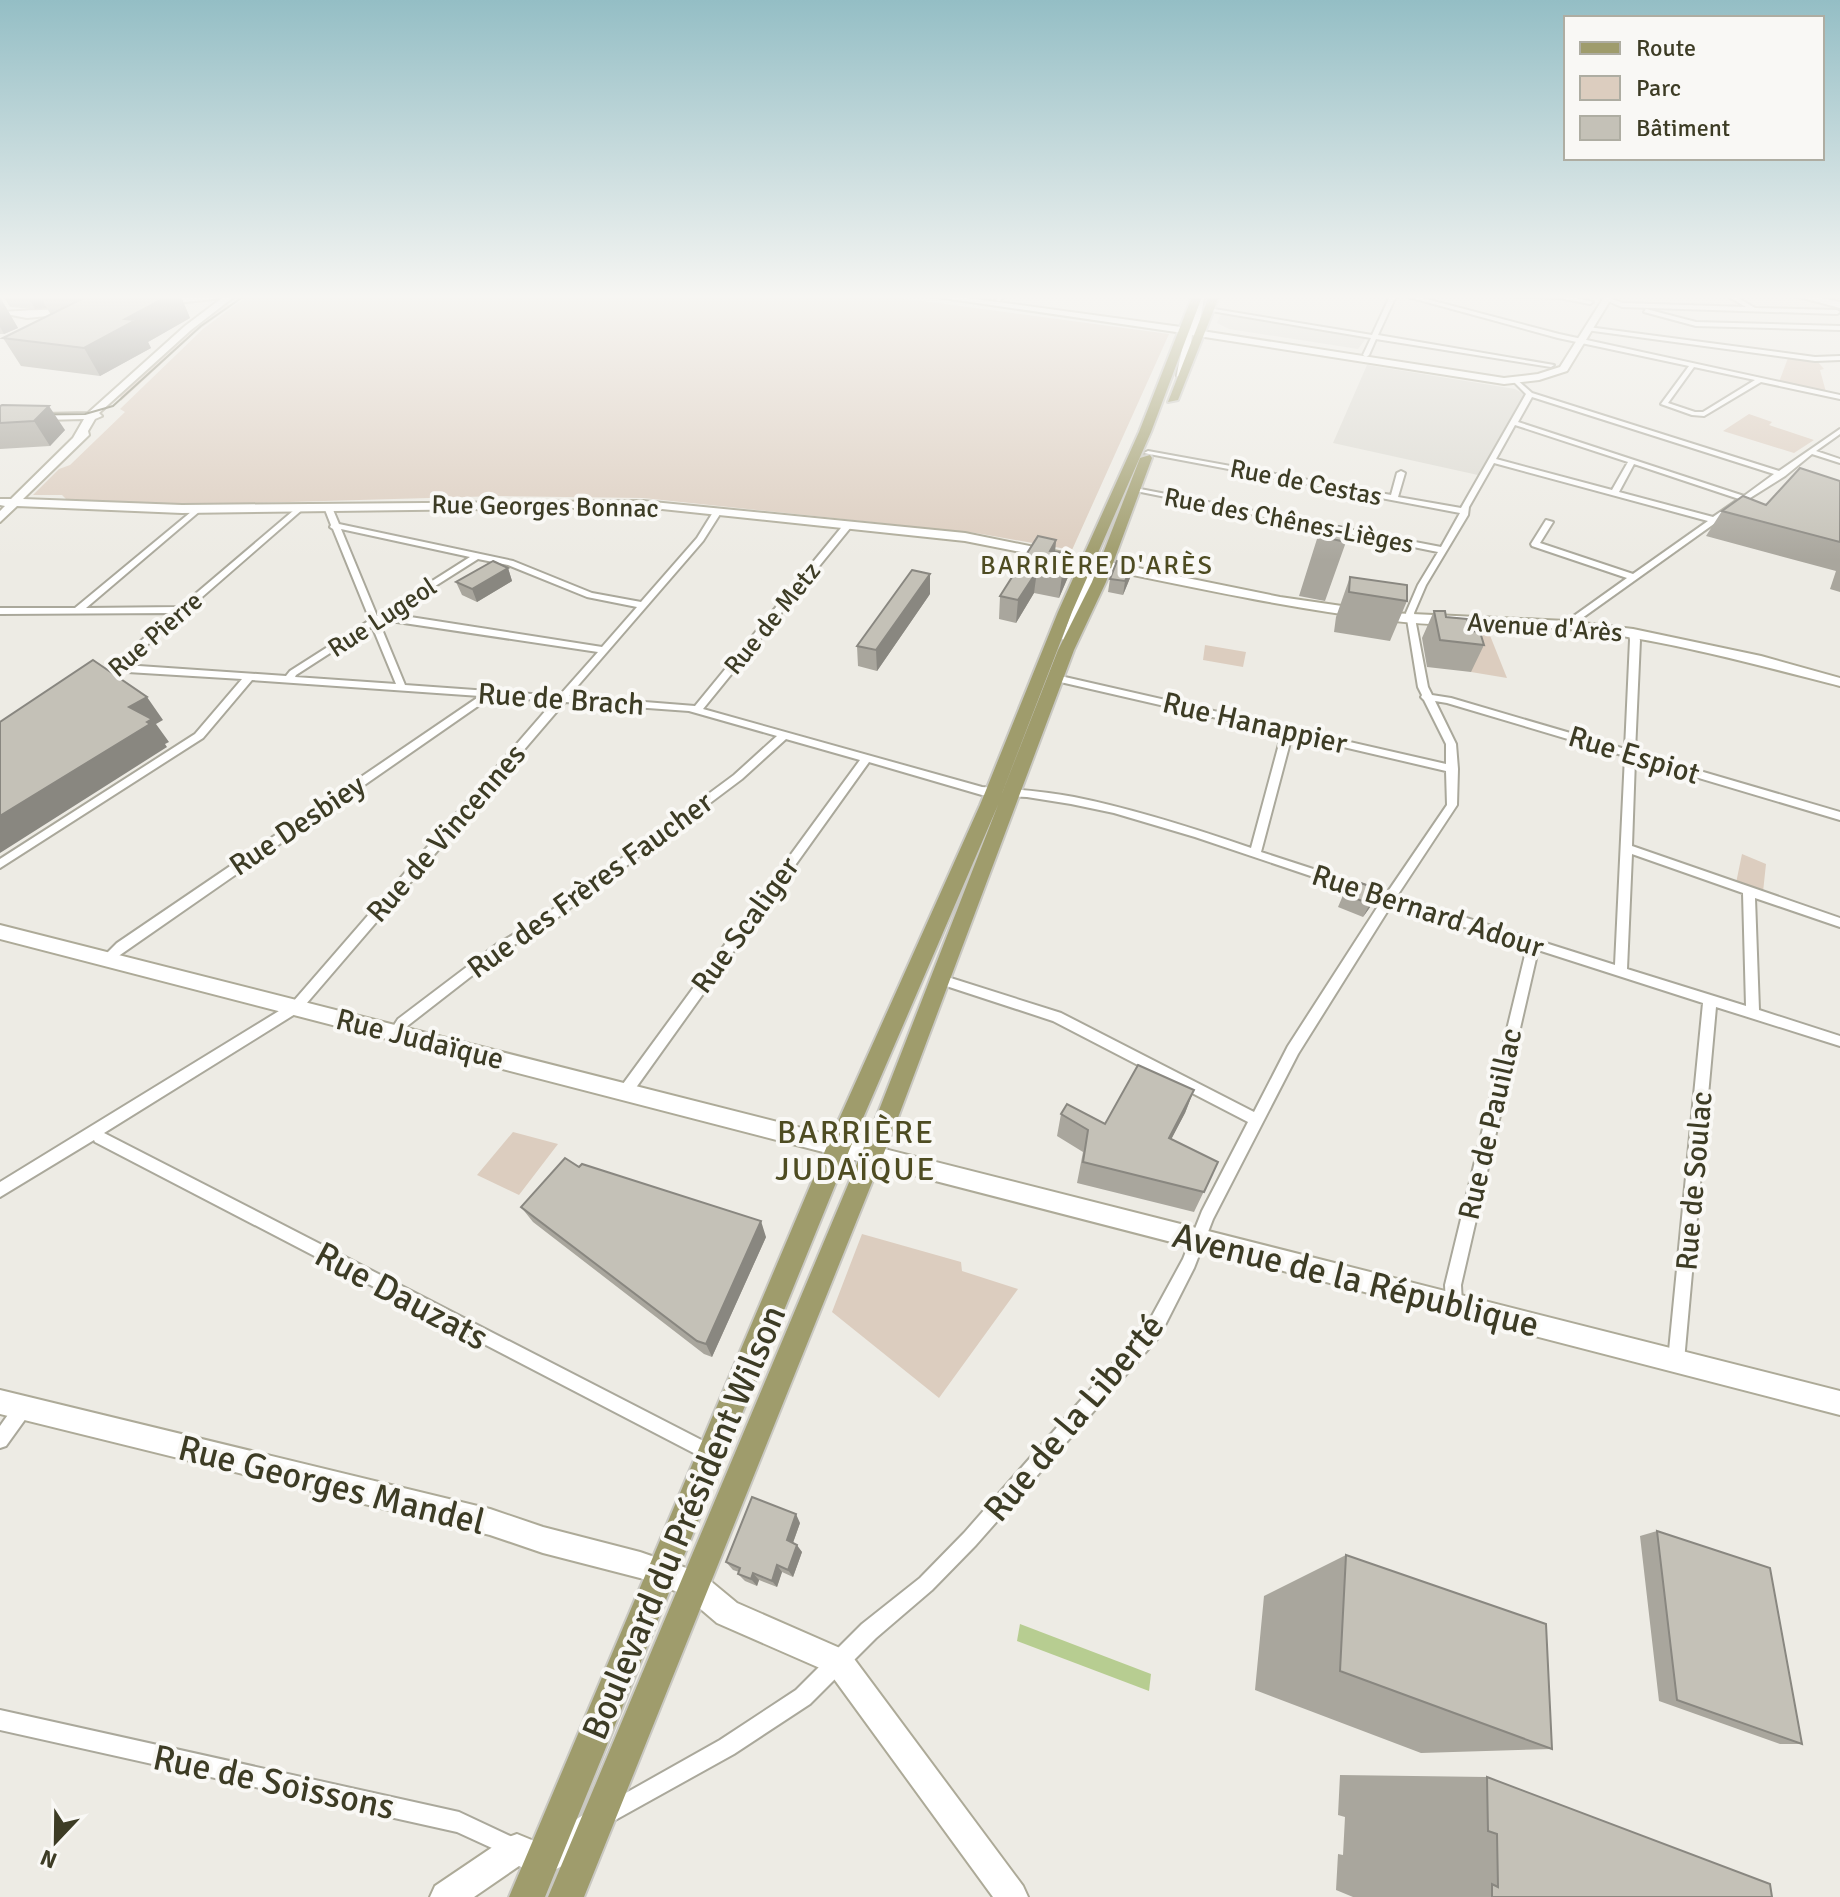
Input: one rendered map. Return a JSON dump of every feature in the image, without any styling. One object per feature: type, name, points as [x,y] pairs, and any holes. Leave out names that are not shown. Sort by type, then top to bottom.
[{"type":"main road","points":[[0,518],[133,383]]},
{"type":"main road","name":"Boulevard du Président Wilson","points":[[566,1897],[692,1584],[872,1155],[1087,562],[1165,383]]},
{"type":"main road","name":"Boulevard du Président Wilson","points":[[527,1897],[530,1854],[662,1572],[839,1146],[1106,566],[1148,453],[1179,383]]},
{"type":"main road","points":[[0,409],[108,407]]},
{"type":"main road","points":[[0,418],[89,417],[108,407]]},
{"type":"main road","points":[[78,438],[89,417]]},
{"type":"main road","name":"Rue Georges Bonnac","points":[[0,502],[197,509],[616,502],[965,537],[1106,566]]},
{"type":"main road","points":[[1066,650],[1075,614],[1089,580],[1087,562]]},
{"type":"main road","name":"Avenue d'Arès","points":[[1106,566],[1280,601],[1410,619],[1574,626],[1633,633],[1761,660],[1840,682]]},
{"type":"main road","name":"Rue Judaïque","points":[[0,932],[839,1146]]},
{"type":"main road","points":[[839,1146],[872,1155]]},
{"type":"main road","name":"Avenue de la République","points":[[872,1155],[1840,1403]]},
{"type":"main road","name":"Rue Georges Mandel","points":[[11,1405],[490,1522],[543,1540],[662,1572],[692,1584],[727,1613],[839,1662]]},
{"type":"main road","points":[[839,1662],[1012,1897]]},
{"type":"main road","points":[[446,1897],[597,1821]]},
{"type":"street","points":[[1518,383],[1530,394],[1782,474]]},
{"type":"street","points":[[1680,383],[1664,404],[1694,414],[1704,414],[1756,383]]},
{"type":"street","points":[[1772,383],[1840,397]]},
{"type":"street","points":[[1410,619],[1422,585],[1530,394]]},
{"type":"street","points":[[1515,423],[1747,499]]},
{"type":"street","points":[[1574,626],[1574,620],[1840,431]]},
{"type":"street","points":[[1812,452],[1840,461]]},
{"type":"street","name":"Rue de Cestas","points":[[1148,453],[1464,511]]},
{"type":"street","points":[[1493,460],[1714,520]]},
{"type":"street","points":[[1615,492],[1632,461]]},
{"type":"street","points":[[1394,498],[1401,473]]},
{"type":"street","name":"Rue des Chênes-Lièges","points":[[1135,490],[1442,550]]},
{"type":"street","name":"Rue Pierre","points":[[104,679],[300,507]]},
{"type":"street","points":[[328,507],[402,688]]},
{"type":"street","points":[[77,611],[197,509]]},
{"type":"street","name":"Rue de Vincennes","points":[[0,1190],[296,1007],[700,539],[718,511]]},
{"type":"street","points":[[1549,522],[1535,544],[1633,577]]},
{"type":"street","name":"Rue de Metz","points":[[696,711],[848,525]]},
{"type":"street","points":[[334,527],[510,563],[590,595],[642,605]]},
{"type":"street","name":"Rue Lugeol","points":[[288,680],[293,673],[478,555]]},
{"type":"street","points":[[0,611],[182,610]]},
{"type":"street","points":[[385,615],[605,650]]},
{"type":"street","name":"Rue de la Liberté","points":[[597,1821],[737,1740],[803,1697],[869,1631],[926,1584],[970,1539],[1153,1331],[1257,1120],[1315,1013],[1452,805],[1453,769],[1448,732],[1426,697],[1410,619]]},
{"type":"street","points":[[1621,972],[1633,633]]},
{"type":"street","name":"Rue de Brach","points":[[116,667],[696,711],[982,791],[1004,791]]},
{"type":"street","points":[[0,864],[199,736],[248,678]]},
{"type":"street","name":"Rue Hanappier","points":[[1056,678],[1453,769]]},
{"type":"street","name":"Rue Desbiey","points":[[107,959],[121,946],[489,694]]},
{"type":"street","name":"Rue Espiot","points":[[1426,697],[1448,700],[1840,816]]},
{"type":"street","points":[[1255,855],[1288,731]]},
{"type":"street","name":"Rue des Frères Faucher","points":[[395,1033],[409,1018],[501,947],[541,924],[738,777],[783,736]]},
{"type":"street","name":"Rue Scaliger","points":[[625,1092],[866,759]]},
{"type":"street","name":"Rue Bernard Adour","points":[[1004,791],[1030,792],[1130,811],[1390,899],[1840,1041]]},
{"type":"street","points":[[1627,848],[1840,923]]},
{"type":"street","points":[[1749,890],[1753,1014]]},
{"type":"street","name":"Rue de Pauillac","points":[[1454,1304],[1454,1277],[1533,945]]},
{"type":"street","points":[[938,979],[1057,1017],[1257,1120]]},
{"type":"street","name":"Rue de Soulac","points":[[1676,1361],[1710,1000]]},
{"type":"street","name":"Rue Dauzats","points":[[96,1131],[100,1138],[711,1454]]},
{"type":"street","points":[[0,1440],[11,1405]]},
{"type":"street","name":"Rue de Soissons","points":[[0,1720],[459,1822],[530,1854]]},
{"type":"shaded area","points":[[1359,383],[1475,383],[1515,389],[1524,394],[1478,475],[1333,443]]},
{"type":"shaded area","points":[[1020,1624],[1151,1674],[1149,1691],[1017,1641]]},
{"type":"green space","points":[[134,383],[141,383],[121,401],[120,395]]},
{"type":"green space","points":[[147,383],[1147,383],[1072,550],[976,533],[643,498],[499,496],[188,505],[67,500],[62,495],[33,495],[59,469],[70,465],[125,412],[120,409]]},
{"type":"green space","points":[[1781,383],[1823,383],[1826,392]]},
{"type":"green space","points":[[1749,414],[1772,422],[1769,425],[1814,440],[1794,453],[1723,431]]},
{"type":"green space","points":[[1468,627],[1487,628],[1507,678],[1471,672]]},
{"type":"green space","points":[[1205,645],[1246,652],[1243,667],[1203,660]]},
{"type":"green space","points":[[1742,854],[1766,864],[1763,892],[1736,883]]},
{"type":"green space","points":[[513,1132],[558,1144],[519,1195],[477,1175]]},
{"type":"green space","points":[[862,1234],[961,1262],[962,1271],[1018,1289],[939,1398],[832,1312]]},
{"type":"building","points":[[2,405],[49,406],[34,421],[0,423]]},
{"type":"building","points":[[1800,468],[1840,481],[1840,542],[1722,511],[1743,496],[1766,505]]},
{"type":"building","points":[[1322,523],[1349,528],[1346,542],[1318,536]]},
{"type":"building","points":[[1038,536],[1056,540],[1050,551],[1071,554],[1062,575],[1037,571],[1018,600],[1000,596]]},
{"type":"building","points":[[493,561],[508,568],[472,589],[456,582]]},
{"type":"building","points":[[1117,561],[1133,565],[1125,581],[1110,579]]},
{"type":"building","points":[[912,570],[930,574],[876,650],[857,646]]},
{"type":"building","points":[[1350,577],[1407,585],[1407,601],[1349,592]]},
{"type":"building","points":[[1434,611],[1445,611],[1446,617],[1467,619],[1471,631],[1480,632],[1484,645],[1440,640]]},
{"type":"building","points":[[93,660],[147,697],[129,707],[152,719],[147,722],[150,724],[0,816],[0,722]]},
{"type":"building","points":[[1350,879],[1380,890],[1370,904],[1344,894]]},
{"type":"building","points":[[1138,1065],[1194,1090],[1169,1138],[1218,1162],[1204,1192],[1083,1162],[1088,1130],[1061,1114],[1067,1104],[1105,1124]]},
{"type":"building","points":[[565,1158],[579,1167],[582,1164],[761,1221],[706,1344],[697,1341],[521,1207]]},
{"type":"building","points":[[752,1497],[796,1514],[787,1540],[797,1545],[788,1570],[777,1565],[772,1581],[753,1573],[751,1579],[738,1574],[740,1568],[726,1562]]},
{"type":"building","points":[[1657,1531],[1770,1568],[1802,1744],[1677,1700]]},
{"type":"building","points":[[1346,1555],[1546,1624],[1552,1749],[1340,1671]]},
{"type":"building","points":[[1487,1777],[1770,1884],[1772,1897],[1492,1897],[1492,1884],[1498,1887],[1497,1834],[1488,1831]]},
{"type":"tram line","points":[[0,415],[85,414],[113,406],[139,383]]},
{"type":"district","name":"BARRIÈRE D'ARÈS","points":[[1097,565]]},
{"type":"district","name":"BARRIÈRE JUDAÏQUE","points":[[856,1150]]}]
